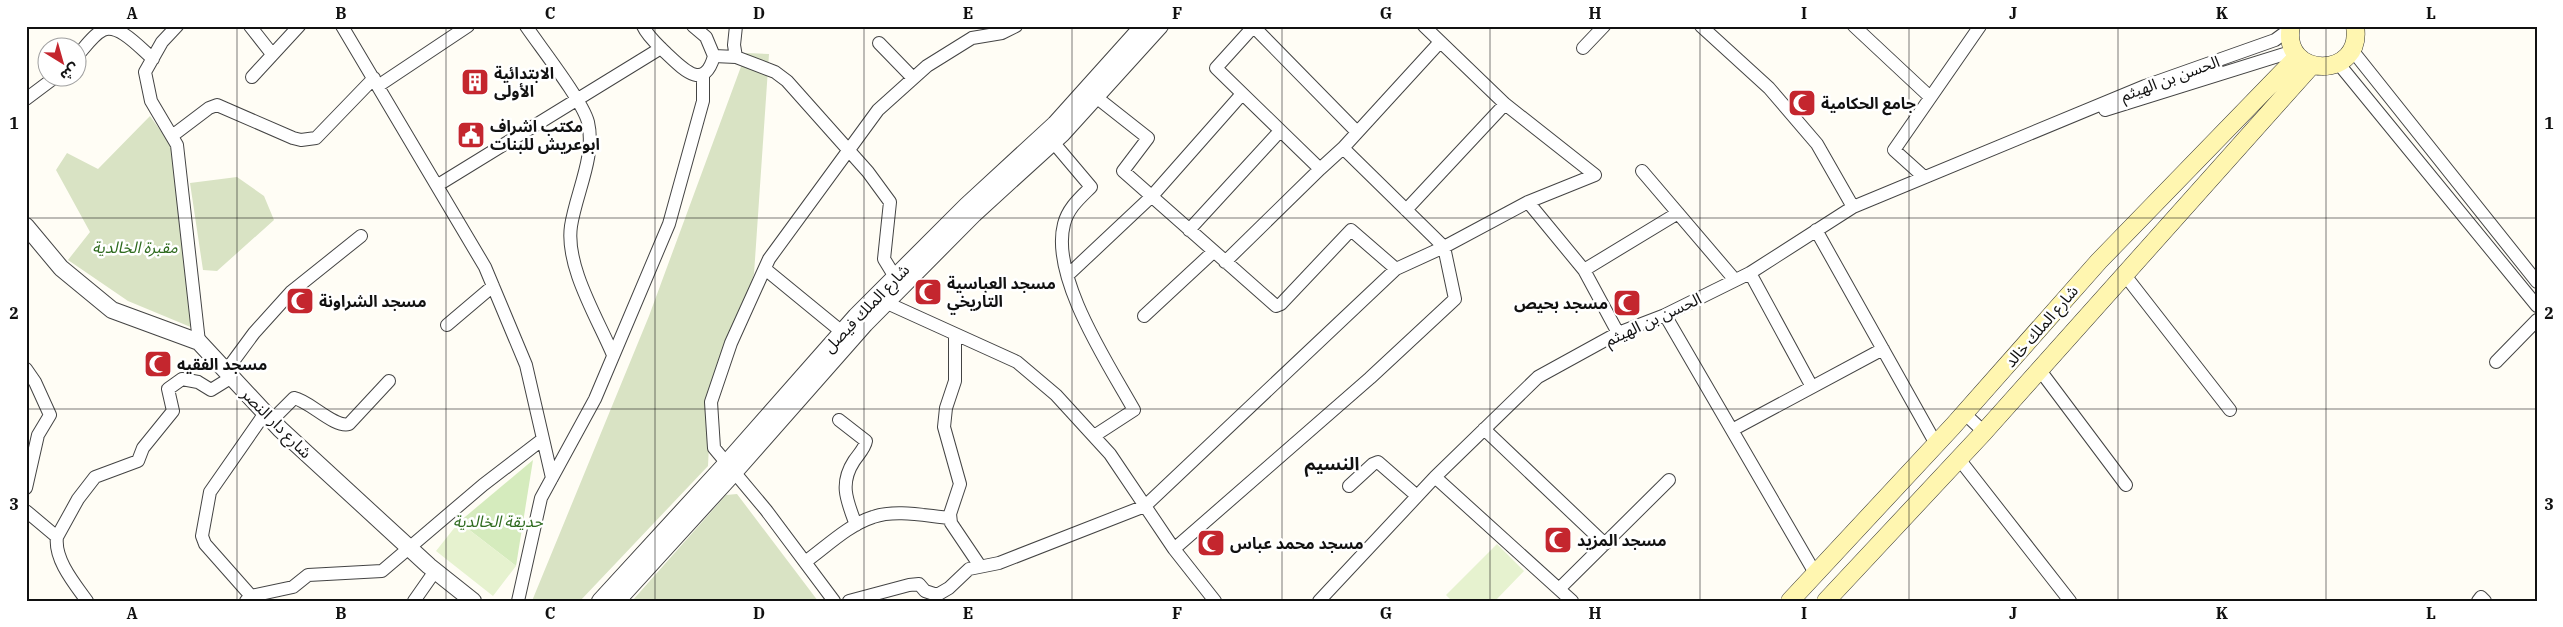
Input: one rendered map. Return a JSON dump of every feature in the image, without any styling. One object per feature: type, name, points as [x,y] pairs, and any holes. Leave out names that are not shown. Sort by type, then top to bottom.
[{"type":"main road","points":[[2290,28],[2290,39],[2302,58],[2325,67],[2338,63],[2352,50],[2361,28]]},
{"type":"main road","name":"شارع الملك خالد","points":[[1826,601],[1984,432],[2124,274],[2302,58]]},
{"type":"main road","name":"شارع الملك خالد","points":[[1790,601],[1936,444],[2099,261],[2302,58]]},
{"type":"street","points":[[177,26],[162,42],[145,72],[151,101],[177,146],[199,342]]},
{"type":"street","points":[[250,26],[272,54]]},
{"type":"street","points":[[252,77],[299,26]]},
{"type":"street","points":[[342,26],[485,267],[526,365],[552,478]]},
{"type":"street","points":[[172,136],[202,113],[217,105],[293,138],[301,140],[316,138],[376,82],[468,26]]},
{"type":"street","points":[[526,26],[587,120],[591,140],[571,227],[570,245],[589,300],[613,355]]},
{"type":"street","points":[[643,26],[661,48],[684,70],[694,76],[703,75],[711,67],[714,56],[706,38],[693,26]]},
{"type":"street","points":[[736,26],[734,45],[736,57]]},
{"type":"street","points":[[834,601],[714,448],[711,402],[730,343],[769,259],[846,150],[878,110],[927,66],[975,32],[1002,33],[1016,26]]},
{"type":"street","name":"شارع الملك فيصل","points":[[600,601],[731,468],[842,332],[966,206],[1054,124],[1143,26]]},
{"type":"street","points":[[617,601],[731,468],[887,302],[974,214],[1053,142],[1160,26]]},
{"type":"street","points":[[1320,169],[1216,68],[1254,26],[1357,132]]},
{"type":"street","points":[[849,601],[919,584],[925,591],[939,598],[968,569],[999,563],[1145,506],[1396,269],[1444,247],[1528,202],[1595,175],[1506,104],[1424,26]]},
{"type":"street","points":[[1584,48],[1604,26]]},
{"type":"street","points":[[1701,26],[1769,88],[1817,144],[1853,207]]},
{"type":"street","points":[[1854,26],[1930,96]]},
{"type":"street","points":[[1924,177],[1894,150],[1979,26]]},
{"type":"street","points":[[88,44],[101,30],[110,28],[120,32],[153,58]]},
{"type":"street","name":"الحسن بن الهيثم","points":[[1318,601],[1435,477],[1538,377],[1618,333],[1664,315],[1750,273],[1853,207],[2049,124],[2145,86],[2275,40],[2290,28]]},
{"type":"street","points":[[1225,262],[1343,148],[1440,42]]},
{"type":"street","points":[[879,43],[914,78]]},
{"type":"street","points":[[438,185],[661,48]]},
{"type":"street","points":[[2352,50],[2537,282]]},
{"type":"street","points":[[714,56],[736,57],[775,72],[787,81],[846,150],[868,172],[890,202],[884,259],[895,277]]},
{"type":"street","name":"الحسن بن الهيثم","points":[[2049,124],[2302,58]]},
{"type":"street","points":[[2338,63],[2537,306]]},
{"type":"street","points":[[518,601],[541,498],[595,398],[669,224],[703,101],[703,75]]},
{"type":"street","points":[[26,98],[40,88]]},
{"type":"street","points":[[1068,275],[1152,196],[1242,94]]},
{"type":"street","points":[[1096,97],[1148,138],[1123,171],[1276,306],[1281,304],[1351,230],[1396,269]]},
{"type":"street","points":[[1406,210],[1506,104]]},
{"type":"street","points":[[1189,230],[1280,131]]},
{"type":"street","points":[[1053,142],[1091,188],[1078,200],[1064,223],[1061,241],[1068,275],[1086,324],[1134,410],[1094,436]]},
{"type":"street","points":[[1174,549],[1370,378],[1454,299],[1444,247],[1343,148]]},
{"type":"street","points":[[1642,171],[1735,280]]},
{"type":"street","points":[[1528,202],[1584,270],[1618,333]]},
{"type":"street","points":[[1584,270],[1678,213]]},
{"type":"street","name":"شارع دار النصر","points":[[26,226],[61,268],[112,310],[199,342],[268,417],[408,547],[473,601]]},
{"type":"street","points":[[1816,230],[1936,444]]},
{"type":"street","points":[[87,601],[66,568],[56,546],[57,536],[78,499],[95,477],[138,461],[143,448],[173,411],[168,389],[182,379],[198,382],[211,390],[229,374],[254,333],[291,292],[361,236]]},
{"type":"street","points":[[1144,316],[1213,252]]},
{"type":"street","points":[[765,269],[842,332]]},
{"type":"street","points":[[1750,273],[1812,387]]},
{"type":"street","points":[[2124,274],[2230,410]]},
{"type":"street","points":[[447,325],[493,286]]},
{"type":"street","points":[[887,302],[1017,362],[1056,395],[1110,454],[1174,549],[1215,601]]},
{"type":"street","points":[[1664,315],[1815,573]]},
{"type":"street","points":[[2496,362],[2536,324]]},
{"type":"street","points":[[955,334],[955,381],[946,408],[944,427],[960,484],[950,514],[950,523],[980,566]]},
{"type":"street","points":[[1732,430],[1882,349]]},
{"type":"street","points":[[26,369],[35,382],[50,415],[38,434],[26,488]]},
{"type":"street","points":[[2039,369],[2126,485]]},
{"type":"street","points":[[389,381],[349,424],[340,424],[303,401],[294,398],[268,417],[210,492],[202,536],[205,544],[248,598],[293,587],[308,575],[382,572],[408,547],[543,438]]},
{"type":"street","points":[[1964,413],[1984,432]]},
{"type":"street","points":[[839,420],[866,441],[848,470],[844,482],[847,503],[856,525]]},
{"type":"street","points":[[1484,429],[1605,544]]},
{"type":"street","points":[[1958,459],[2070,601]]},
{"type":"street","points":[[1349,486],[1373,464],[1378,462],[1417,496]]},
{"type":"street","points":[[1435,477],[1572,601]]},
{"type":"street","points":[[1559,589],[1669,480]]},
{"type":"street","points":[[26,511],[57,536]]},
{"type":"street","points":[[805,562],[856,525],[874,516],[900,514],[950,518]]},
{"type":"street","points":[[414,601],[435,571]]},
{"type":"street","points":[[2478,601],[2481,597],[2485,601]]},
{"type":"green space","points":[[746,53],[769,54],[754,274],[711,402],[708,466],[580,601],[532,601],[649,316]]},
{"type":"green space","name":"مقبرة الخالدية","points":[[150,116],[173,148],[193,328],[128,301],[68,260],[90,232],[56,170],[67,153],[98,169]]},
{"type":"green space","points":[[237,177],[264,196],[274,220],[217,271],[203,270],[190,183]]},
{"type":"green space","name":"حديقة الخالدية","points":[[533,460],[516,566],[459,522]]},
{"type":"green space","points":[[737,494],[818,601],[632,601],[726,495]]},
{"type":"green space","points":[[459,522],[516,566],[493,596],[436,551]]},
{"type":"green space","points":[[1497,544],[1524,571],[1495,601],[1452,601],[1446,595]]},
{"type":"place","name":"الابتدائية الأولى","points":[[475,82]]},
{"type":"place","name":"جامع الحكامية","points":[[1802,103]]},
{"type":"place","name":"مكتب اشراف ابوعريش للبنات","points":[[471,135]]},
{"type":"place","name":"مسجد العباسية التاريخي","points":[[928,292]]},
{"type":"place","name":"مسجد الشراونة","points":[[300,301]]},
{"type":"place","name":"مسجد بحيص","points":[[1627,303]]},
{"type":"place","name":"مسجد الفقيه","points":[[158,364]]},
{"type":"place","name":"مسجد المزيد","points":[[1558,540]]},
{"type":"place","name":"مسجد محمد عباس","points":[[1211,543]]},
{"type":"district","name":"النسيم","points":[[1332,463]]}]
